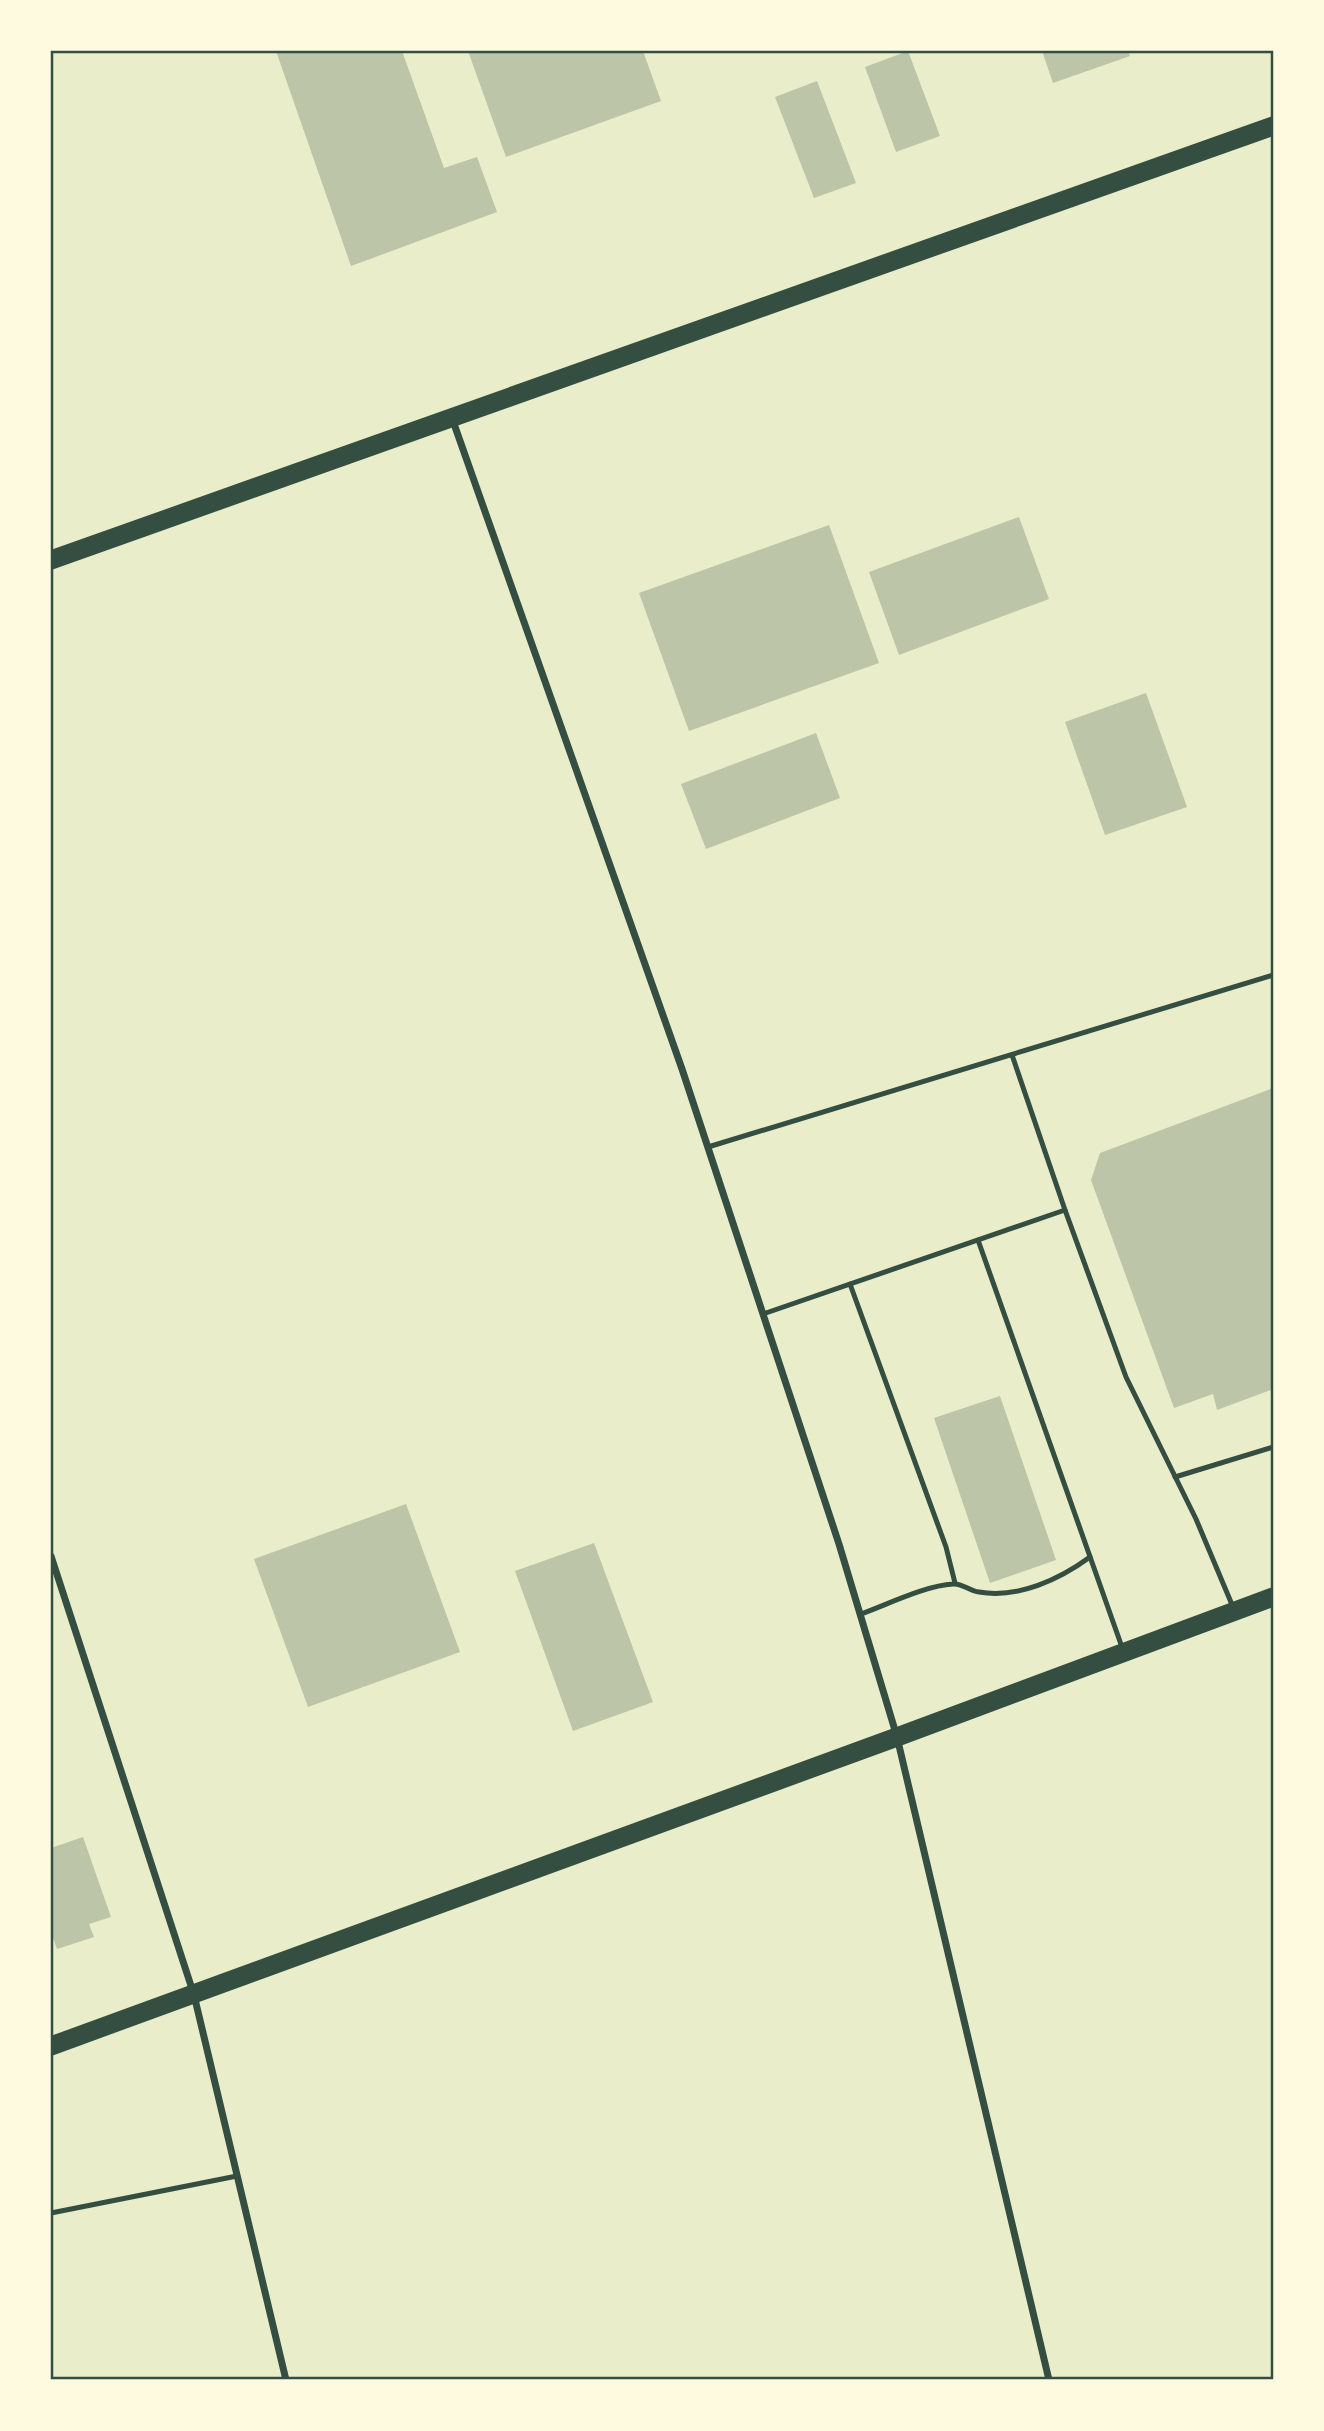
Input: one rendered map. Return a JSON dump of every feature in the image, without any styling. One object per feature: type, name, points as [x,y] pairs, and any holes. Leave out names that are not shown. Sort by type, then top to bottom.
[{"type":"highway","points":[[51,559],[1273,126]]},
{"type":"highway","points":[[51,2046],[1273,1597]]},
{"type":"street","points":[[452,417],[708,1147],[860,1614],[897,1737],[1049,2380]]},
{"type":"street","points":[[51,1556],[194,1995],[286,2380]]},
{"type":"lane","points":[[708,1147],[1273,975]]},
{"type":"lane","points":[[1012,1055],[1126,1377],[1175,1477],[1235,1611]]},
{"type":"lane","points":[[763,1314],[1065,1210]]},
{"type":"lane","points":[[978,1240],[1124,1653]]},
{"type":"lane","points":[[850,1284],[946,1547],[955,1583]]},
{"type":"lane","points":[[1175,1477],[1273,1447]]},
{"type":"lane","points":[[860,1614],[955,1583],[978,1592],[1006,1592],[1042,1584],[1069,1572],[1090,1557]]},
{"type":"lane","points":[[51,2213],[237,2176]]},
{"type":"building","points":[[276,51],[402,51],[444,168],[477,157],[497,212],[351,266]]},
{"type":"building","points":[[468,51],[643,51],[661,101],[506,157]]},
{"type":"building","points":[[908,51],[940,136],[896,152],[865,67]]},
{"type":"building","points":[[1042,51],[1128,51],[1130,56],[1053,83]]},
{"type":"building","points":[[817,81],[856,183],[814,198],[775,97]]},
{"type":"building","points":[[1019,517],[1049,599],[899,655],[869,572]]},
{"type":"building","points":[[829,525],[879,663],[689,731],[639,593]]},
{"type":"building","points":[[1146,693],[1187,807],[1105,835],[1065,722]]},
{"type":"building","points":[[816,733],[840,798],[706,849],[681,784]]},
{"type":"building","points":[[1273,1088],[1273,1389],[1217,1410],[1213,1394],[1174,1408],[1091,1180],[1100,1153]]},
{"type":"building","points":[[1000,1396],[1056,1560],[990,1583],[934,1418]]},
{"type":"building","points":[[406,1504],[460,1652],[308,1707],[254,1559]]},
{"type":"building","points":[[594,1543],[653,1702],[573,1731],[515,1571]]},
{"type":"building","points":[[83,1837],[111,1917],[89,1924],[94,1937],[57,1949],[53,1938],[51,1939],[51,1848]]}]
